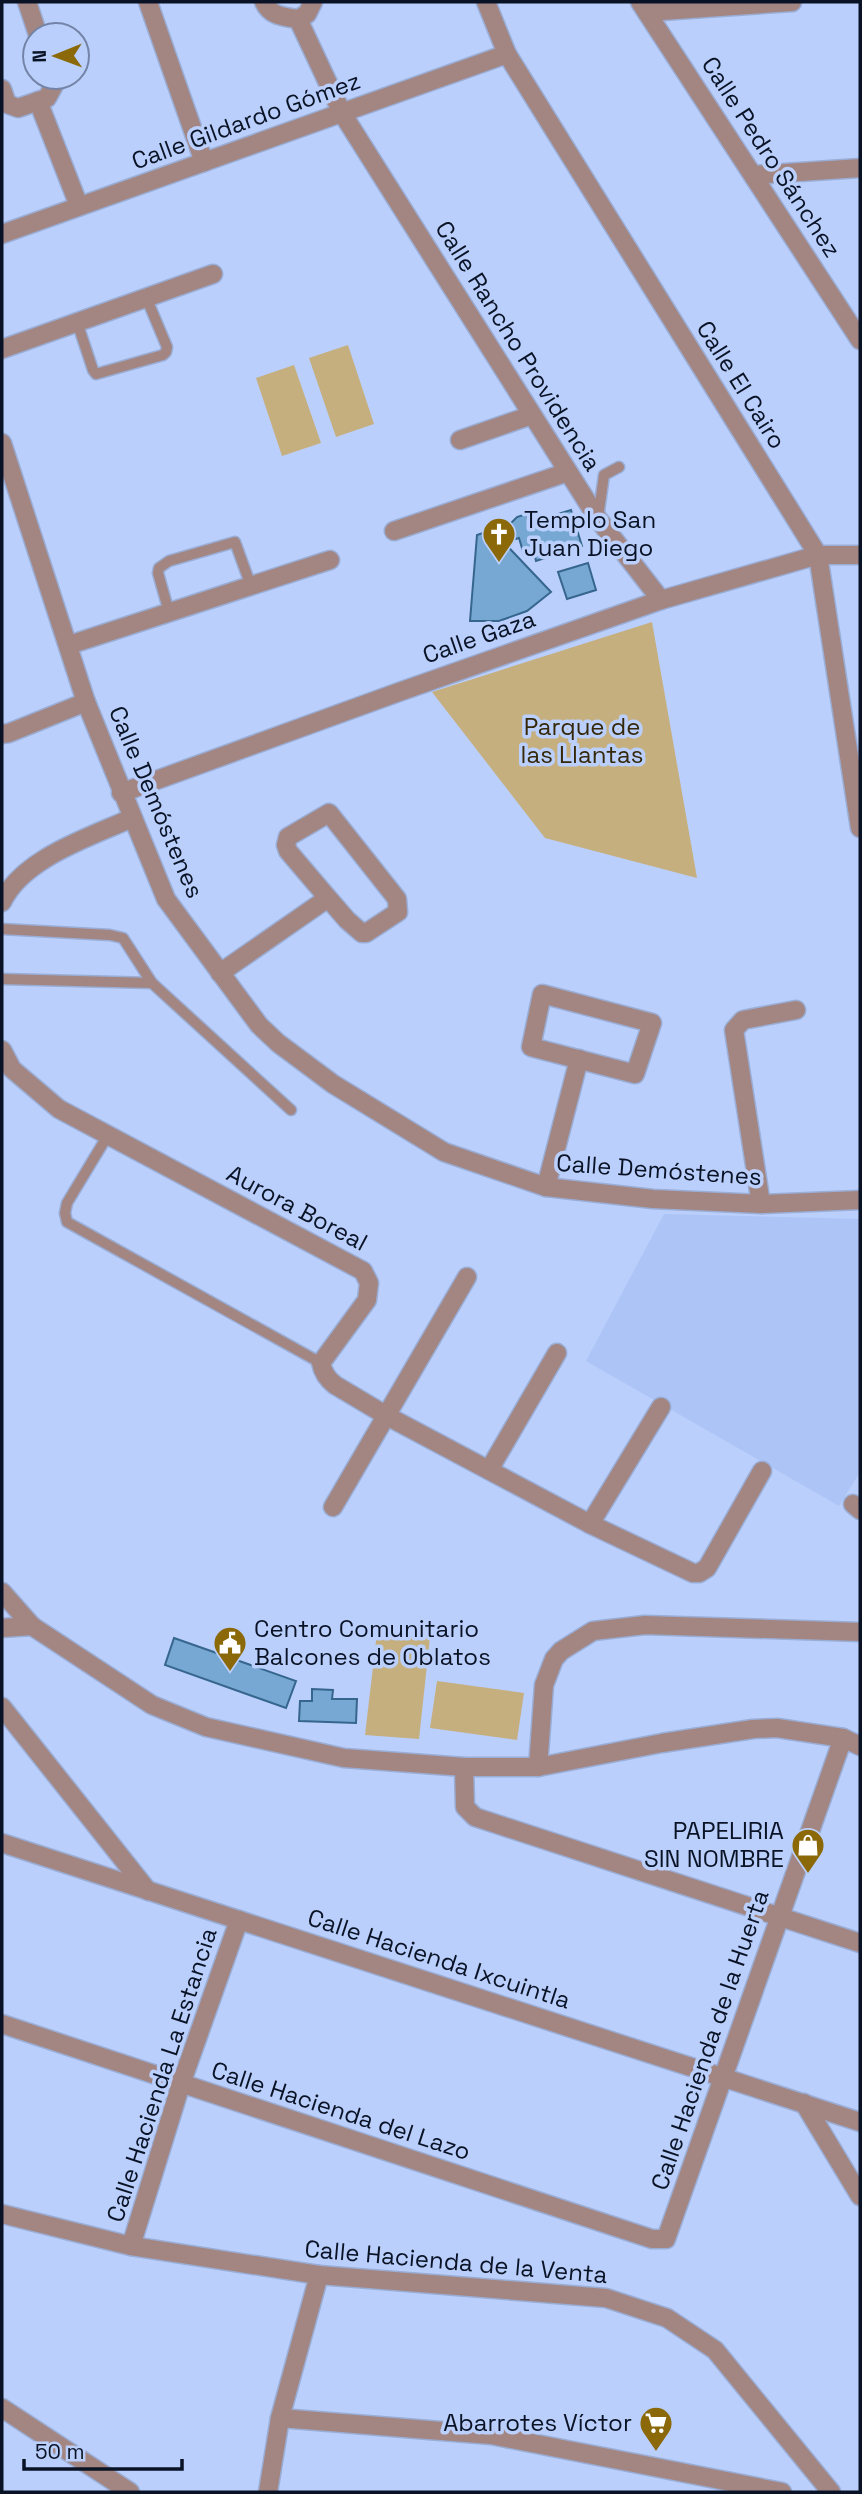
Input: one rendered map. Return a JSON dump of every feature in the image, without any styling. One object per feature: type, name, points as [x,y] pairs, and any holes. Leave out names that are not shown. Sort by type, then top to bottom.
[{"type":"street","points":[[26,2],[33,21]]},
{"type":"street","points":[[148,2],[204,162]]},
{"type":"street","points":[[264,2],[275,14],[298,19],[307,13],[313,2]]},
{"type":"street","name":"Calle El Cairo","points":[[486,2],[507,54],[817,555],[860,828]]},
{"type":"street","points":[[644,7],[792,2]]},
{"type":"street","name":"Calle Pedro Sánchez","points":[[644,7],[860,339]]},
{"type":"street","name":"Calle Rancho Providencia","points":[[298,19],[342,113],[598,519],[661,600]]},
{"type":"street","name":"Calle Gildardo Gómez","points":[[2,234],[507,54]]},
{"type":"street","points":[[2,89],[7,104],[18,108],[47,97],[53,91]]},
{"type":"street","points":[[38,101],[79,206]]},
{"type":"street","points":[[753,175],[860,168]]},
{"type":"street","points":[[2,349],[213,274]]},
{"type":"street","points":[[460,440],[532,415]]},
{"type":"street","name":"Calle Demóstenes","points":[[2,443],[86,702],[166,899],[259,1024],[278,1043],[333,1084],[444,1152],[546,1187],[653,1199],[761,1204],[860,1200]]},
{"type":"street","points":[[394,531],[568,472]]},
{"type":"street","name":"Calle Gaza","points":[[121,793],[661,600],[817,555],[860,555]]},
{"type":"street","points":[[69,645],[330,560]]},
{"type":"street","points":[[2,734],[86,702]]},
{"type":"street","points":[[329,813],[397,899],[398,910],[364,933],[346,920],[328,898],[288,851],[286,845],[288,838],[329,813]]},
{"type":"street","points":[[2,902],[13,884],[42,862],[132,818]]},
{"type":"street","points":[[220,973],[328,898]]},
{"type":"street","points":[[542,994],[652,1023],[635,1074],[579,1059],[531,1047],[542,994]]},
{"type":"street","points":[[761,1204],[733,1036],[735,1026],[743,1020],[796,1010]]},
{"type":"street","name":"Aurora Boreal","points":[[2,1050],[12,1069],[59,1109],[363,1270],[369,1283],[367,1300],[321,1363]]},
{"type":"street","points":[[546,1187],[579,1059]]},
{"type":"street","points":[[333,1507],[467,1277]]},
{"type":"street","points":[[489,1470],[557,1353]]},
{"type":"street","points":[[321,1363],[329,1381],[387,1416],[590,1524],[689,1571],[699,1573],[707,1568],[762,1471]]},
{"type":"street","points":[[590,1524],[661,1407]]},
{"type":"street","points":[[2,1592],[32,1626],[152,1705],[206,1727],[344,1758],[464,1767],[538,1767],[753,1729],[790,1729],[843,1738],[860,1745]]},
{"type":"street","points":[[538,1767],[544,1685],[554,1659],[561,1651],[593,1631],[645,1625],[860,1632]]},
{"type":"street","points":[[2,1628],[32,1626]]},
{"type":"street","points":[[2,1707],[148,1891]]},
{"type":"street","name":"Calle Hacienda de la Huerta","points":[[666,2239],[843,1738]]},
{"type":"street","points":[[464,1767],[465,1807],[475,1817],[860,1943]]},
{"type":"street","name":"Calle Hacienda Ixcuintla","points":[[2,1843],[860,2122]]},
{"type":"street","name":"Calle Hacienda La Estancia","points":[[131,2246],[181,2084],[239,1920]]},
{"type":"street","name":"Calle Hacienda del Lazo","points":[[2,2024],[652,2239],[666,2239]]},
{"type":"street","points":[[804,2103],[860,2196]]},
{"type":"street","name":"Calle Hacienda de la Venta","points":[[2,2214],[131,2246],[319,2275],[606,2298],[667,2318],[715,2350],[831,2492]]},
{"type":"street","points":[[268,2492],[280,2418],[319,2275]]},
{"type":"street","points":[[2,2407],[130,2492]]},
{"type":"street","points":[[280,2418],[491,2435],[782,2492]]},
{"type":"lane","points":[[77,322],[96,374],[163,355],[167,346],[146,298]]},
{"type":"lane","points":[[598,519],[604,475],[619,467]]},
{"type":"lane","points":[[169,612],[158,573],[159,568],[169,561],[235,542],[251,586]]},
{"type":"lane","points":[[2,929],[123,938],[152,983],[291,1110]]},
{"type":"lane","points":[[2,979],[152,983]]},
{"type":"lane","points":[[108,1135],[67,1203],[67,1222],[321,1363]]},
{"type":"shaded area","points":[[664,1214],[860,1219],[860,1472],[839,1506],[586,1361]]},
{"type":"green space","points":[[348,345],[374,424],[336,437],[309,358]]},
{"type":"green space","points":[[294,365],[321,443],[282,456],[256,378]]},
{"type":"green space","name":"Parque de las Llantas","points":[[652,622],[697,878],[545,838],[432,692]]},
{"type":"green space","points":[[377,1633],[430,1637],[419,1739],[365,1735]]},
{"type":"green space","points":[[437,1681],[524,1693],[517,1740],[430,1728]]},
{"type":"building","points":[[571,510],[582,546],[536,561],[534,552],[524,555],[519,538],[509,541],[511,523],[517,517],[526,514],[529,523]]},
{"type":"building","name":"Templo San Juan Diego","points":[[492,530],[551,592],[527,611],[499,621],[470,621],[477,535]]},
{"type":"building","points":[[588,563],[596,590],[567,599],[558,572]]},
{"type":"building","name":"Centro Comunitario Balcones de Oblatos","points":[[174,1638],[296,1681],[286,1708],[165,1665]]},
{"type":"building","points":[[312,1689],[333,1690],[332,1699],[357,1699],[356,1723],[299,1721],[300,1701],[312,1701]]},
{"type":"place","name":"Templo San Juan Diego","points":[[499,564]]},
{"type":"place","name":"Centro Comunitario Balcones de Oblatos","points":[[230,1673]]},
{"type":"place","name":"PAPELIRIA SIN NOMBRE","points":[[808,1875]]},
{"type":"place","name":"Abarrotes Víctor","points":[[656,2453]]}]
